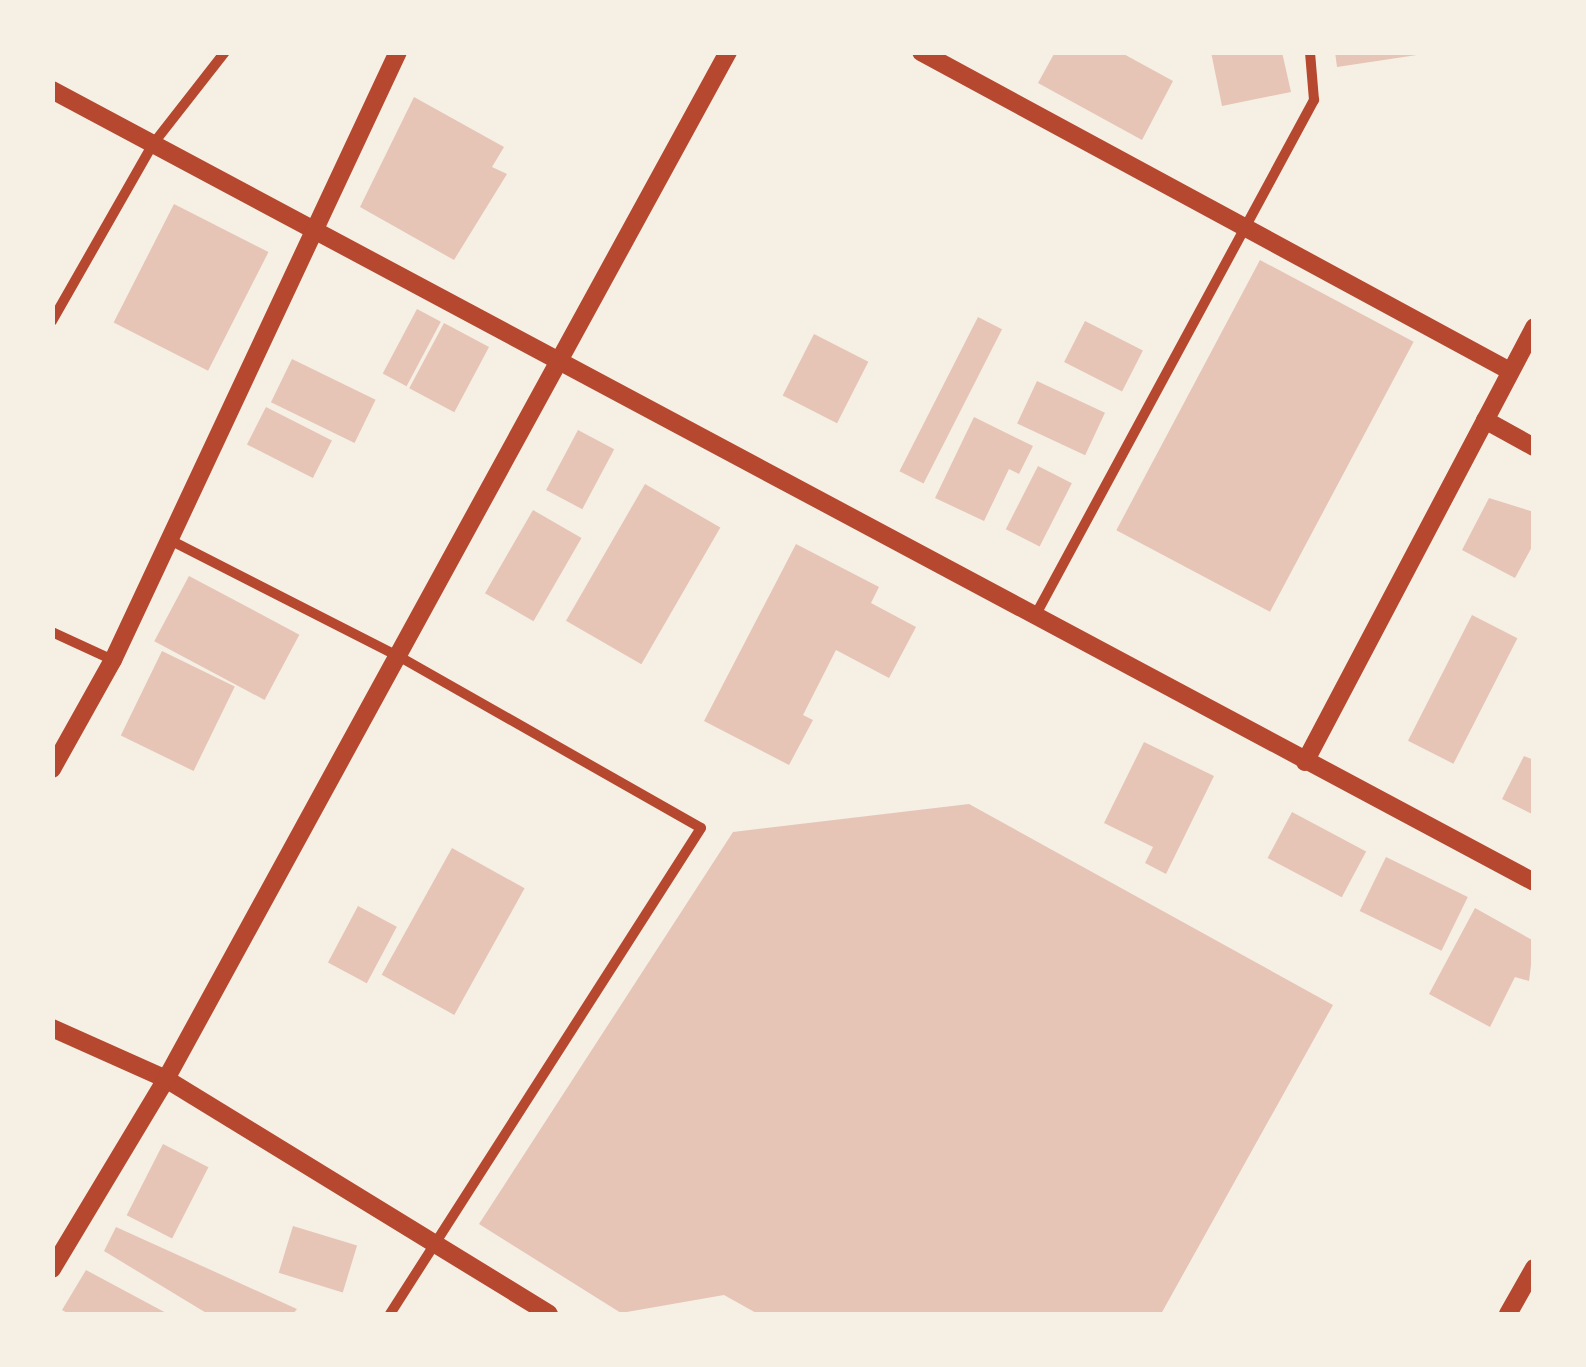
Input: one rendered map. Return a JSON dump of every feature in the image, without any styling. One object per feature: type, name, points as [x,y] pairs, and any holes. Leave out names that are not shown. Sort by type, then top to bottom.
[{"type":"street","points":[[52,321],[153,144],[225,52]]},
{"type":"street","points":[[52,768],[113,660],[398,52]]},
{"type":"street","points":[[55,1259],[166,1080],[562,365],[728,52]]},
{"type":"street","points":[[921,52],[1510,371]]},
{"type":"street","points":[[1034,616],[1314,100],[1310,52]]},
{"type":"street","points":[[52,90],[1534,882]]},
{"type":"street","points":[[1305,762],[1534,327]]},
{"type":"street","points":[[1484,420],[1534,447]]},
{"type":"street","points":[[170,540],[400,657],[701,828],[429,1246],[390,1314]]},
{"type":"street","points":[[52,632],[113,660]]},
{"type":"street","points":[[52,1028],[166,1080],[429,1246],[549,1314]]},
{"type":"street","points":[[1508,1314],[1526,1299],[1534,1268]]},
{"type":"building","points":[[1055,52],[1120,52],[1173,81],[1142,140],[1038,83]]},
{"type":"building","points":[[1211,52],[1282,52],[1291,92],[1222,106]]},
{"type":"building","points":[[1335,52],[1417,52],[1417,55],[1337,67]]},
{"type":"building","points":[[414,97],[504,147],[492,167],[507,174],[454,260],[360,207]]},
{"type":"building","points":[[174,204],[268,252],[208,371],[114,323]]},
{"type":"building","points":[[1260,260],[1414,342],[1270,612],[1116,530]]},
{"type":"building","points":[[417,309],[441,322],[407,386],[383,373]]},
{"type":"building","points":[[978,317],[1002,329],[924,483],[899,471]]},
{"type":"building","points":[[1085,321],[1143,351],[1122,391],[1064,362]]},
{"type":"building","points":[[444,323],[489,347],[454,412],[409,388]]},
{"type":"building","points":[[814,334],[868,362],[837,423],[783,395]]},
{"type":"building","points":[[292,359],[376,400],[355,443],[271,402]]},
{"type":"building","points":[[1037,381],[1105,413],[1085,455],[1017,424]]},
{"type":"building","points":[[266,407],[332,441],[313,478],[247,444]]},
{"type":"building","points":[[974,417],[1033,446],[1019,474],[1009,469],[984,521],[935,498]]},
{"type":"building","points":[[578,430],[614,449],[582,509],[546,490]]},
{"type":"building","points":[[1038,466],[1072,483],[1040,547],[1006,529]]},
{"type":"building","points":[[645,484],[720,528],[641,664],[566,621]]},
{"type":"building","points":[[1489,498],[1534,512],[1534,543],[1515,578],[1462,550]]},
{"type":"building","points":[[533,510],[581,538],[533,621],[485,593]]},
{"type":"building","points":[[796,544],[879,587],[871,603],[916,627],[889,678],[836,650],[803,715],[813,720],[789,765],[704,721]]},
{"type":"building","points":[[189,576],[299,635],[265,700],[154,641]]},
{"type":"building","points":[[1472,615],[1517,638],[1453,764],[1408,741]]},
{"type":"building","points":[[162,651],[235,687],[194,771],[121,735]]},
{"type":"building","points":[[1144,742],[1214,776],[1166,874],[1145,863],[1153,847],[1104,823]]},
{"type":"building","points":[[1524,756],[1534,760],[1534,815],[1502,799]]},
{"type":"building","points":[[969,804],[1333,1005],[1161,1314],[758,1314],[724,1295],[621,1313],[479,1224],[733,832]]},
{"type":"building","points":[[1292,812],[1366,851],[1342,897],[1268,858]]},
{"type":"building","points":[[452,848],[525,888],[454,1015],[382,975]]},
{"type":"building","points":[[1386,857],[1468,897],[1441,951],[1360,911]]},
{"type":"building","points":[[358,906],[397,927],[367,983],[328,963]]},
{"type":"building","points":[[1475,908],[1534,941],[1529,981],[1515,977],[1490,1027],[1429,994]]},
{"type":"building","points":[[163,1144],[208,1167],[172,1238],[127,1215]]},
{"type":"building","points":[[293,1226],[357,1246],[343,1292],[279,1273]]},
{"type":"building","points":[[116,1227],[297,1309],[293,1314],[208,1314],[104,1251]]},
{"type":"building","points":[[86,1270],[168,1314],[69,1314],[62,1310]]}]
